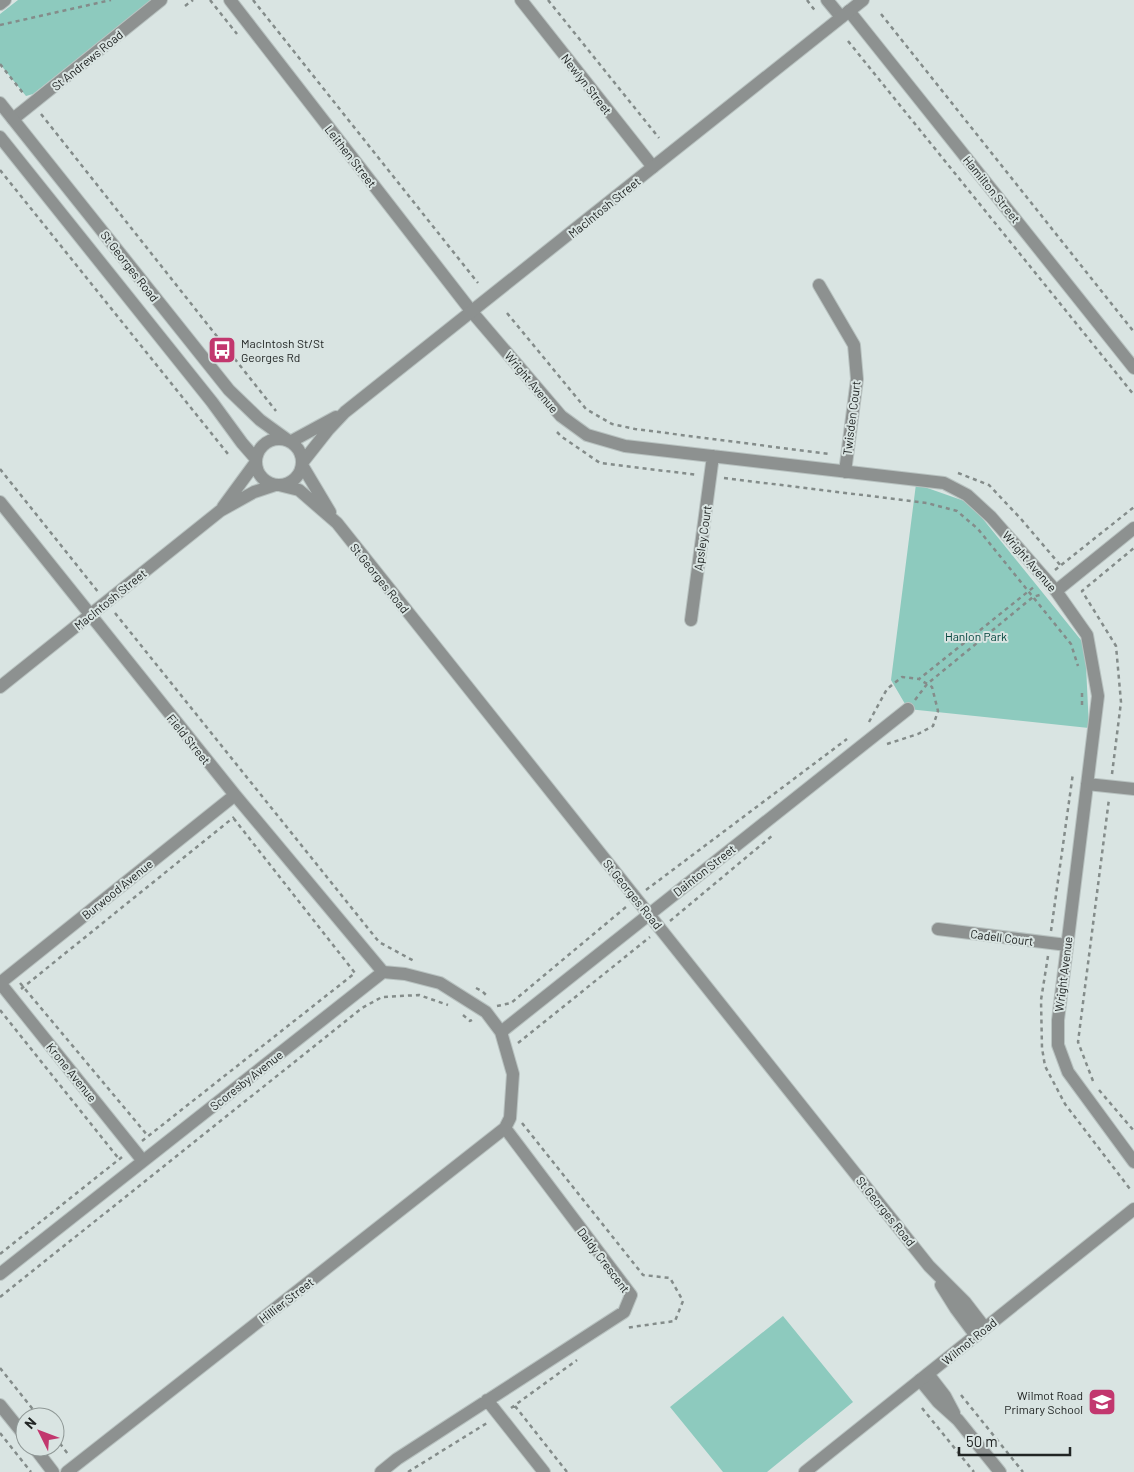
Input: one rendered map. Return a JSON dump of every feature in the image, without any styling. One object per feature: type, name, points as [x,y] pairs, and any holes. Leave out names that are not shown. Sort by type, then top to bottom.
[{"type":"street","points":[[0,4],[5,0]]},
{"type":"street","name":"St Andrews Road","points":[[0,129],[161,0]]},
{"type":"street","name":"Leithen Street","points":[[230,0],[472,312]]},
{"type":"street","name":"Newlyn Street","points":[[520,0],[653,167]]},
{"type":"street","name":"Hamilton Street","points":[[827,0],[845,14],[1134,368]]},
{"type":"street","name":"MacIntosh Street","points":[[302,464],[328,430],[345,412],[863,0]]},
{"type":"street","name":"St Georges Road","points":[[0,103],[229,390],[260,420],[290,442]]},
{"type":"street","name":"St Georges Road","points":[[0,137],[212,402],[256,460]]},
{"type":"street","name":"Twisden Court","points":[[819,285],[854,345],[857,379],[845,472]]},
{"type":"street","points":[[140,312],[156,300]]},
{"type":"street","name":"Wright Avenue","points":[[472,312],[561,416],[587,435],[626,446],[944,483],[967,495],[991,517],[1056,591],[1087,635],[1098,696],[1058,1020],[1058,1045],[1068,1072],[1134,1162]]},
{"type":"street","name":"MacIntosh Street","points":[[290,442],[345,412]]},
{"type":"street","points":[[275,440],[290,442],[299,451],[302,457],[302,464],[297,477],[286,484],[277,485],[269,483],[259,474],[256,460],[259,452],[268,442],[275,440]]},
{"type":"street","name":"Apsley Court","points":[[691,620],[713,456]]},
{"type":"street","name":"MacIntosh Street","points":[[220,511],[256,460]]},
{"type":"street","name":"St Georges Road","points":[[302,464],[337,523],[929,1266],[956,1309],[980,1332]]},
{"type":"street","name":"MacIntosh Street","points":[[0,687],[220,511],[254,492],[277,485]]},
{"type":"street","name":"St Georges Road","points":[[277,485],[299,490],[337,523]]},
{"type":"street","name":"Field Street","points":[[0,502],[235,795],[383,972]]},
{"type":"street","points":[[1056,591],[1134,528]]},
{"type":"street","name":"Dainton Street","points":[[504,1029],[908,709]]},
{"type":"street","points":[[1087,784],[1134,789]]},
{"type":"street","name":"Burwood Avenue","points":[[0,983],[235,795]]},
{"type":"street","name":"Cadell Court","points":[[938,929],[1067,945]]},
{"type":"street","points":[[383,972],[405,974],[440,983],[486,1012],[504,1029],[513,1074],[510,1118],[505,1128]]},
{"type":"street","name":"Scoresby Avenue","points":[[0,1274],[383,972]]},
{"type":"street","name":"Krone Avenue","points":[[0,983],[143,1161]]},
{"type":"street","name":"Daldy Crescent","points":[[381,1472],[397,1459],[624,1312],[631,1295],[505,1128]]},
{"type":"street","name":"Hillier Street","points":[[67,1472],[505,1128]]},
{"type":"street","name":"Wilmot Road","points":[[805,1472],[1134,1209]]},
{"type":"street","points":[[924,1377],[946,1396],[958,1420],[1000,1472]]},
{"type":"street","points":[[487,1400],[544,1472]]},
{"type":"street","points":[[0,1405],[15,1424]]},
{"type":"street","points":[[42,1457],[53,1472]]},
{"type":"path","points":[[0,25],[112,0]]},
{"type":"path","points":[[185,6],[193,0]]},
{"type":"path","points":[[253,0],[478,283]]},
{"type":"path","points":[[548,0],[659,138]]},
{"type":"path","points":[[807,0],[816,12]]},
{"type":"path","points":[[881,14],[1134,332]]},
{"type":"path","points":[[848,41],[1134,395]]},
{"type":"path","points":[[0,64],[276,411]]},
{"type":"path","points":[[0,170],[228,454]]},
{"type":"path","points":[[556,430],[562,437],[600,463],[927,504],[957,511],[978,529],[1071,644],[1079,672]]},
{"type":"path","points":[[0,469],[379,942],[418,963]]},
{"type":"path","points":[[919,679],[1134,507]]},
{"type":"path","points":[[1092,1081],[1078,1042],[1121,702],[1116,646],[1082,591],[1134,548]]},
{"type":"path","points":[[908,709],[928,684],[1033,597],[1056,591]]},
{"type":"path","points":[[869,722],[887,689],[902,677],[919,679],[932,687],[938,711],[932,726],[918,734],[881,747]]},
{"type":"path","points":[[1082,689],[1082,705]]},
{"type":"path","points":[[498,1006],[511,1003],[654,883],[853,734]]},
{"type":"path","points":[[1074,771],[1041,1000],[1042,1048],[1045,1066],[1065,1104],[1130,1188]]},
{"type":"path","points":[[11,997],[261,795]]},
{"type":"path","points":[[0,1254],[355,973],[223,804]]},
{"type":"path","points":[[492,1001],[498,1006],[504,1029],[512,1043],[518,1044],[775,834]]},
{"type":"path","points":[[12,973],[148,1136]]},
{"type":"path","points":[[474,988],[482,991],[487,996]]},
{"type":"path","points":[[0,1297],[362,1008],[382,997],[419,995],[452,1006]]},
{"type":"path","points":[[0,1010],[119,1159]]},
{"type":"path","points":[[458,1011],[470,1021]]},
{"type":"path","points":[[1098,1088],[1134,1131]]},
{"type":"path","points":[[518,1118],[643,1276],[670,1278],[683,1301],[675,1321],[620,1329]]},
{"type":"path","points":[[159,1149],[170,1162]]},
{"type":"path","points":[[408,1472],[515,1406],[582,1356]]},
{"type":"path","points":[[0,1368],[31,1407]]},
{"type":"path","points":[[958,1391],[1023,1472]]},
{"type":"path","points":[[515,1406],[567,1472]]},
{"type":"path","points":[[922,1408],[974,1472]]},
{"type":"path","points":[[0,1433],[31,1472]]},
{"type":"green space","points":[[18,0],[151,0],[33,94],[26,96],[0,64],[0,14]]},
{"type":"green space","name":"Hanlon Park","points":[[916,484],[970,503],[1085,645],[1089,728],[908,709],[891,680]]},
{"type":"green space","points":[[783,1316],[853,1402],[767,1472],[723,1472],[670,1407]]},
{"type":"place","name":"MacIntosh St/St Georges Rd","points":[[222,350]]},
{"type":"place","name":"Wilmot Road Primary School","points":[[1102,1402]]}]
